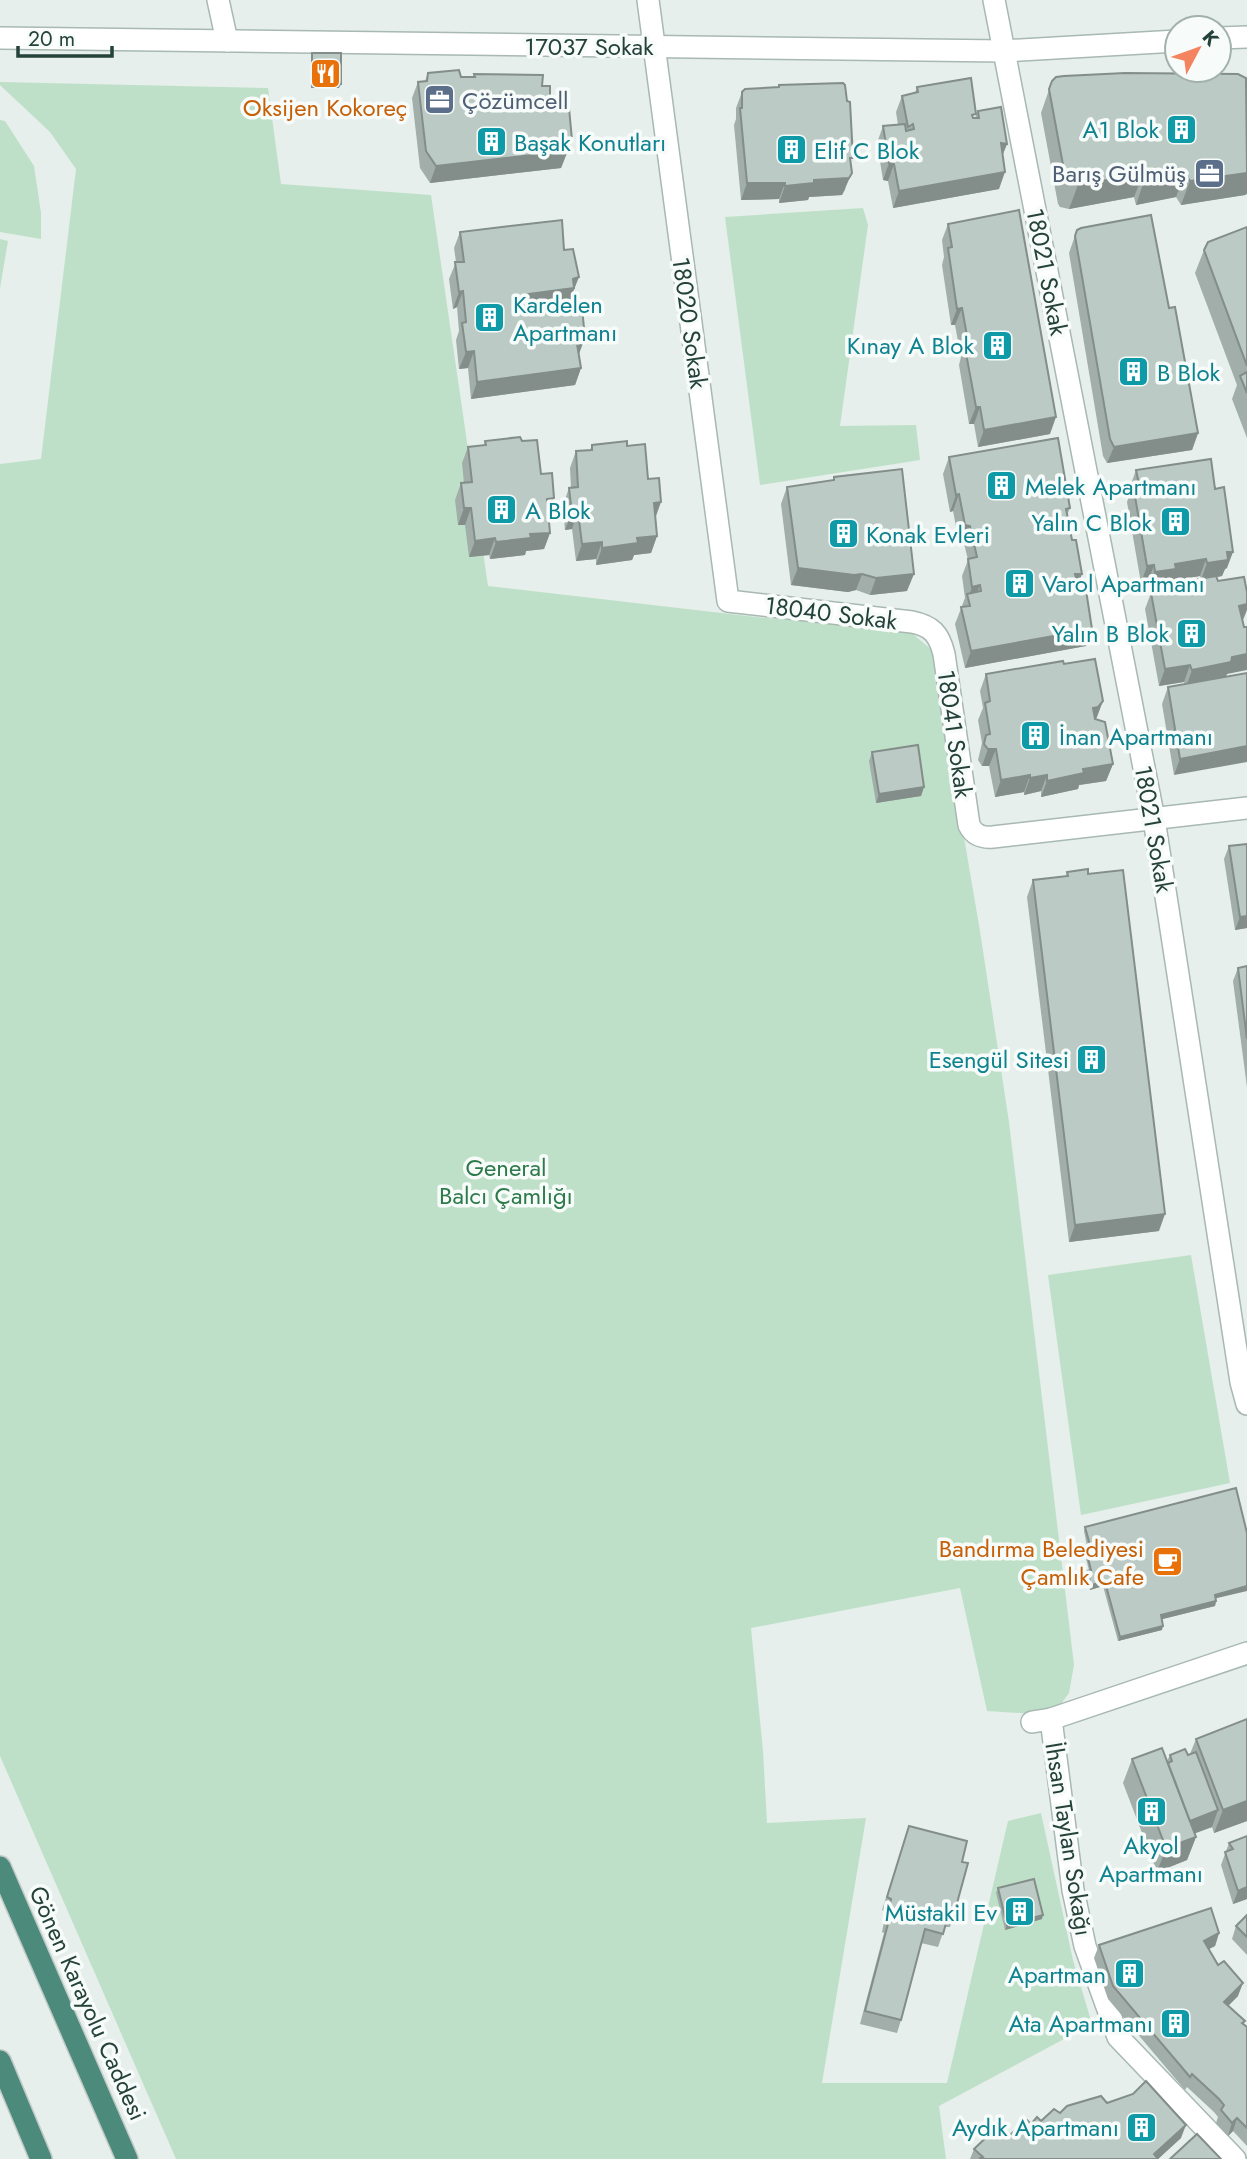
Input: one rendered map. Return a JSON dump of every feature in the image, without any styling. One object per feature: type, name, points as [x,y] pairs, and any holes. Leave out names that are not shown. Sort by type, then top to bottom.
[{"type":"highway","name":"Gönen Karayolu Caddesi","points":[[0,1867],[127,2159]]},
{"type":"highway","points":[[0,2061],[41,2159]]},
{"type":"street","points":[[218,0],[227,41]]},
{"type":"street","name":"18020 Sokak","points":[[648,0],[652,46],[728,601]]},
{"type":"street","name":"18021 Sokak","points":[[994,0],[1154,819],[1241,1382],[1247,1404]]},
{"type":"street","name":"17037 Sokak","points":[[0,38],[1003,51],[1163,42]]},
{"type":"street","name":"18040 Sokak","points":[[728,601],[912,622],[933,629]]},
{"type":"street","name":"18041 Sokak","points":[[933,629],[941,640],[944,654],[969,824],[973,832],[980,836],[993,837],[1154,819]]},
{"type":"street","points":[[1154,819],[1247,807]]},
{"type":"street","name":"İhsan Taylan Sokağı","points":[[1235,2159],[1118,2038],[1085,1946],[1041,1721],[1247,1653]]},
{"type":"green space","name":"General Balcı Çamlığı","points":[[0,82],[268,88],[281,184],[431,195],[488,586],[756,617],[908,630],[932,650],[980,931],[1009,1122],[1074,1665],[1069,1693],[1053,1715],[987,1711],[960,1588],[751,1628],[767,1823],[866,1818],[822,2083],[947,2083],[1008,1821],[1041,1813],[1073,1960],[1092,2024],[939,2106],[946,2159],[176,2159],[0,1756],[0,464],[41,459],[76,169],[50,132],[0,85]]},
{"type":"green space","points":[[0,120],[5,121],[34,166],[41,213],[41,239],[0,232]]},
{"type":"green space","points":[[863,208],[868,225],[840,426],[916,425],[920,460],[760,485],[725,217]]},
{"type":"green space","points":[[0,239],[8,241],[0,288]]},
{"type":"green space","points":[[1191,1255],[1230,1483],[1081,1515],[1048,1275]]},
{"type":"building","name":"Oksijen Kokoreç","points":[[312,53],[341,53],[341,84],[312,83]]},
{"type":"building","name":"Başak Konutları","points":[[459,70],[461,77],[475,77],[474,74],[543,75],[542,86],[550,86],[550,111],[569,108],[572,140],[566,140],[568,151],[436,166],[426,151],[418,82],[427,81],[428,73]]},
{"type":"building","points":[[1163,73],[1163,84],[1233,84],[1233,74],[1246,78],[1247,173],[1190,181],[1185,173],[1144,181],[1143,174],[1078,185],[1069,184],[1066,181],[1049,89],[1056,77]]},
{"type":"building","points":[[971,78],[976,114],[972,115],[973,118],[979,118],[978,111],[1001,107],[1007,144],[1001,143],[1005,172],[899,191],[894,164],[889,163],[883,126],[905,124],[906,131],[914,129],[913,124],[908,127],[902,96],[918,92],[917,87]]},
{"type":"building","name":"Elif C Blok","points":[[843,83],[847,101],[850,102],[853,158],[850,158],[852,173],[849,178],[814,180],[814,183],[785,186],[785,183],[747,183],[740,108],[742,92],[745,89],[779,85]]},
{"type":"building","name":"Kınay A Blok","points":[[1019,210],[1056,417],[984,430],[980,407],[976,407],[965,348],[969,347],[962,308],[957,309],[948,248],[952,247],[948,224]]},
{"type":"building","name":"B Blok","points":[[1151,215],[1169,308],[1175,307],[1198,433],[1114,447],[1110,439],[1075,236],[1081,228]]},
{"type":"building","name":"Kardelen Apartmanı","points":[[562,220],[564,250],[573,249],[579,277],[573,279],[574,288],[528,294],[530,304],[577,297],[578,309],[582,308],[585,338],[576,338],[581,368],[477,382],[474,351],[466,352],[462,323],[466,322],[463,291],[459,292],[455,262],[464,262],[460,232]]},
{"type":"building","points":[[1247,227],[1247,366],[1204,250],[1208,242]]},
{"type":"building","points":[[1247,372],[1247,393],[1240,376]]},
{"type":"building","name":"A Blok","points":[[520,437],[522,441],[537,440],[541,474],[552,473],[554,498],[547,499],[550,533],[530,534],[531,538],[496,542],[495,538],[475,541],[471,508],[464,508],[461,483],[472,482],[468,447],[486,445],[485,441]]},
{"type":"building","points":[[1058,438],[1070,508],[1066,509],[1072,540],[1076,540],[1082,574],[1075,574],[1078,586],[1084,585],[1086,590],[1092,629],[971,651],[961,607],[970,606],[967,594],[981,591],[980,585],[972,587],[968,559],[977,557],[970,526],[965,525],[959,494],[956,495],[949,457]]},
{"type":"building","points":[[627,441],[627,446],[645,444],[648,479],[659,478],[661,502],[654,503],[657,536],[637,538],[638,543],[602,548],[602,542],[582,544],[578,512],[572,513],[569,488],[578,487],[576,451],[592,450],[592,445]]},
{"type":"building","name":"Yalın C Blok","points":[[1211,459],[1215,489],[1224,487],[1233,552],[1227,552],[1228,560],[1207,563],[1206,559],[1175,564],[1176,569],[1155,572],[1154,565],[1147,566],[1133,485],[1139,484],[1136,470]]},
{"type":"building","name":"Konak Evleri","points":[[902,469],[914,574],[876,578],[862,574],[798,568],[787,487],[834,480],[834,477]]},
{"type":"building","name":"Yalın B Blok","points":[[1216,576],[1218,581],[1244,577],[1247,604],[1239,606],[1244,627],[1247,627],[1247,654],[1232,657],[1231,662],[1192,670],[1190,665],[1165,669],[1151,593],[1178,587],[1177,583]]},
{"type":"building","name":"İnan Apartmanı","points":[[1095,659],[1103,701],[1093,708],[1095,719],[1105,722],[1113,764],[1083,769],[1084,773],[1047,781],[1047,775],[1001,780],[996,749],[988,749],[984,744],[986,735],[990,734],[985,703],[990,701],[986,674],[1063,661],[1064,664]]},
{"type":"building","points":[[1247,673],[1247,746],[1180,759],[1168,687]]},
{"type":"building","points":[[918,745],[924,787],[879,794],[872,752]]},
{"type":"building","points":[[1247,844],[1247,916],[1240,917],[1229,846]]},
{"type":"building","name":"Esengül Sitesi","points":[[1088,869],[1088,874],[1123,870],[1165,1214],[1075,1225],[1033,880],[1068,876],[1067,872]]},
{"type":"building","points":[[1247,966],[1247,1039],[1238,968]]},
{"type":"building","name":"Bandırma Belediyesi Çamlık Cafe","points":[[1236,1488],[1247,1533],[1247,1586],[1215,1595],[1216,1601],[1161,1615],[1163,1626],[1120,1637],[1105,1582],[1091,1585],[1087,1571],[1091,1570],[1085,1546],[1090,1545],[1085,1527]]},
{"type":"building","points":[[1247,1719],[1247,1801],[1223,1810],[1196,1739]]},
{"type":"building","points":[[1162,1748],[1196,1837],[1166,1848],[1132,1759]]},
{"type":"building","points":[[1185,1749],[1188,1755],[1196,1752],[1218,1810],[1190,1821],[1168,1763],[1172,1761],[1170,1755]]},
{"type":"building","points":[[909,1826],[967,1841],[962,1862],[968,1863],[954,1914],[949,1913],[943,1934],[925,1929],[901,2020],[865,2011],[889,1920],[891,1899],[887,1897]]},
{"type":"building","points":[[1247,1836],[1247,1887],[1238,1891],[1225,1852],[1233,1849],[1229,1843]]},
{"type":"building","name":"Müstakil Ev","points":[[1034,1879],[1043,1915],[1007,1925],[998,1888]]},
{"type":"building","points":[[1211,1908],[1219,1933],[1204,1941],[1218,1965],[1224,1961],[1243,1983],[1224,2002],[1245,2021],[1242,2023],[1247,2027],[1247,2128],[1237,2118],[1232,2123],[1221,2110],[1224,2105],[1219,2099],[1192,2074],[1190,2077],[1113,1986],[1099,1945]]},
{"type":"building","points":[[1247,1915],[1247,1937],[1236,1926]]},
{"type":"building","points":[[1146,2081],[1186,2125],[1154,2154],[1158,2159],[979,2159],[983,2157],[974,2149],[995,2129],[999,2135],[1004,2129],[1010,2135],[1027,2120],[1031,2124],[1037,2117],[1041,2121],[1054,2109],[1060,2113],[1067,2106],[1101,2096],[1107,2103],[1133,2094]]},
{"type":"building","points":[[1197,2134],[1221,2159],[1170,2159]]},
{"type":"place","name":"Oksijen Kokoreç","points":[[325,73]]},
{"type":"place","name":"Çözümcell","points":[[439,100]]},
{"type":"place","name":"A1 Blok","points":[[1182,129]]},
{"type":"place","name":"Başak Konutları","points":[[491,142]]},
{"type":"place","name":"Elif C Blok","points":[[791,150]]},
{"type":"place","name":"Barış Gülmüş","points":[[1209,173]]},
{"type":"place","name":"Kardelen Apartmanı","points":[[490,318]]},
{"type":"place","name":"Kınay A Blok","points":[[997,345]]},
{"type":"place","name":"B Blok","points":[[1134,372]]},
{"type":"place","name":"Melek Apartmanı","points":[[1002,486]]},
{"type":"place","name":"A Blok","points":[[502,510]]},
{"type":"place","name":"Yalın C Blok","points":[[1175,522]]},
{"type":"place","name":"Konak Evleri","points":[[843,534]]},
{"type":"place","name":"Varol Apartmanı","points":[[1019,583]]},
{"type":"place","name":"Yalın B Blok","points":[[1192,633]]},
{"type":"place","name":"İnan Apartmanı","points":[[1036,736]]},
{"type":"place","name":"Esengül Sitesi","points":[[1092,1059]]},
{"type":"place","name":"Bandırma Belediyesi Çamlık Cafe","points":[[1167,1562]]},
{"type":"place","name":"Akyol Apartmanı","points":[[1151,1811]]},
{"type":"place","name":"Müstakil Ev","points":[[1020,1912]]},
{"type":"place","name":"Apartman","points":[[1129,1974]]},
{"type":"place","name":"Ata Apartmanı","points":[[1176,2023]]},
{"type":"place","name":"Aydık Apartmanı","points":[[1142,2127]]}]
